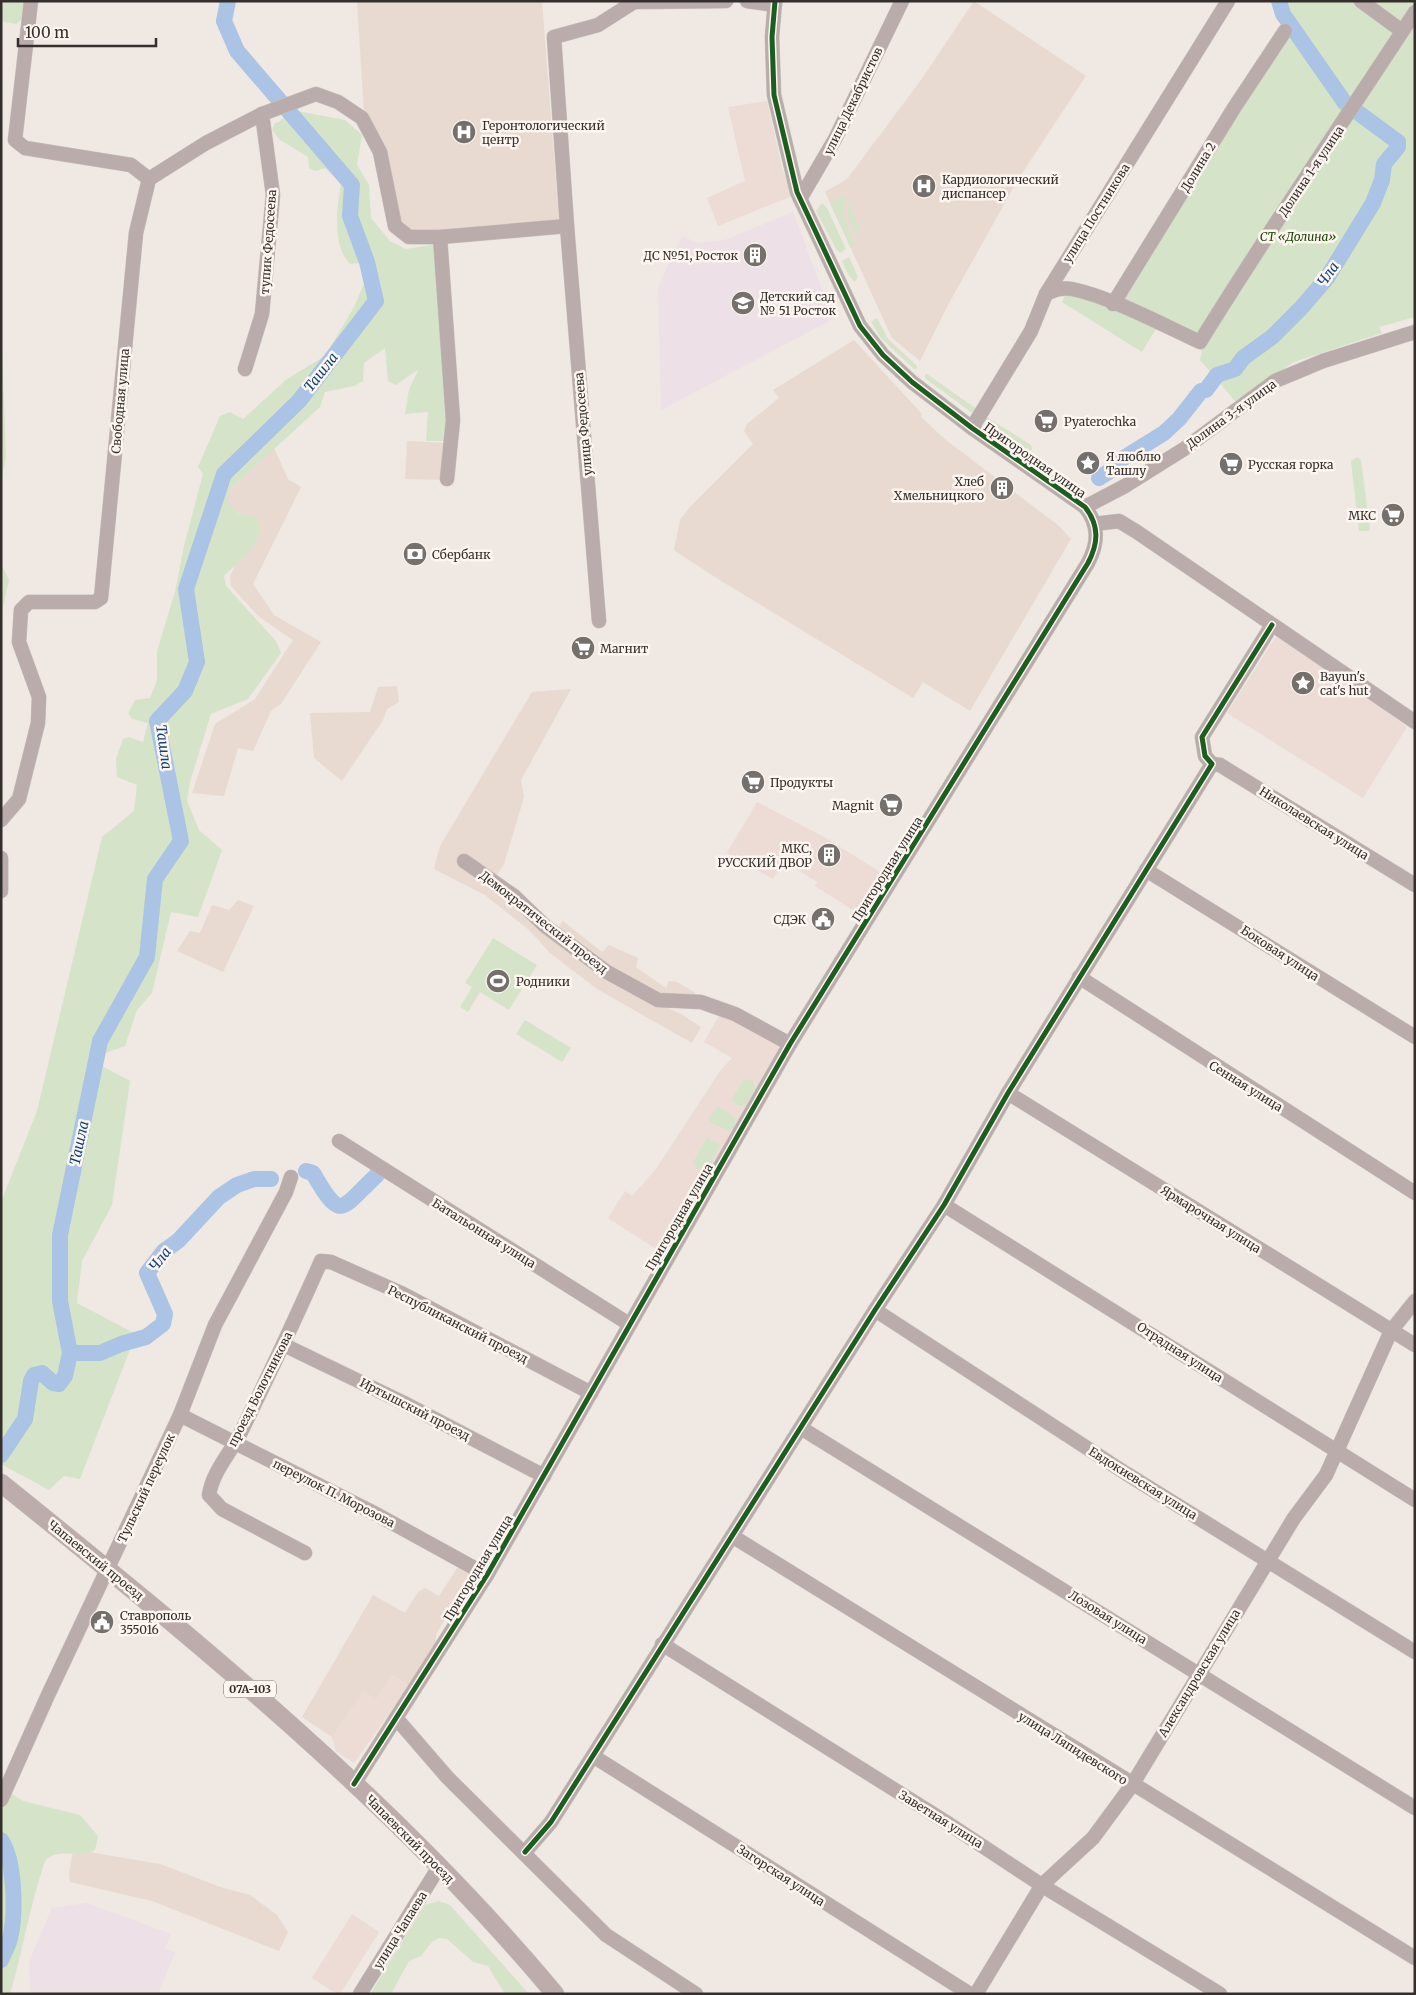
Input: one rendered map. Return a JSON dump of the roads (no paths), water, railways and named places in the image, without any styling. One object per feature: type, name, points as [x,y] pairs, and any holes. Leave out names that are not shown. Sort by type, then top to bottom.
[{"type":"main road","name":"Чапаевский проезд","points":[[1,1483],[108,1569],[243,1682],[354,1784],[439,1867],[555,1994]]},
{"type":"street","points":[[31,1],[15,140],[25,148],[132,165],[149,179],[206,143],[262,114],[316,94],[338,102],[362,118],[380,152],[395,226],[409,236],[440,237],[567,226]]},
{"type":"street","points":[[634,2],[726,1]]},
{"type":"street","points":[[747,1],[775,3]]},
{"type":"street","name":"улица Декабристов","points":[[800,199],[835,139],[902,1]]},
{"type":"street","name":"улица Постникова","points":[[972,428],[1031,331],[1046,294],[1228,1]]},
{"type":"street","points":[[1361,1],[1402,31]]},
{"type":"street","name":"улица Федосеева","points":[[599,621],[567,226],[554,37],[598,25],[634,2]]},
{"type":"street","name":"Пригородная улица","points":[[354,1784],[487,1575],[790,1044],[1088,564],[1095,547],[1094,524],[1086,507],[972,428],[912,382],[883,355],[863,330],[800,199],[774,95],[772,37],[775,3]]},
{"type":"street","name":"Долина 1-я улица","points":[[1046,294],[1058,288],[1071,289],[1113,304],[1200,342],[1263,240],[1353,109],[1415,12]]},
{"type":"street","name":"Долина 2","points":[[1113,304],[1234,108],[1285,31]]},
{"type":"street","name":"тупик Федосеева","points":[[245,369],[262,314],[273,195],[262,114]]},
{"type":"street","name":"Свободная улица","points":[[1,820],[19,799],[38,722],[39,697],[19,642],[21,610],[29,602],[95,602],[102,598],[136,233],[149,179]]},
{"type":"street","points":[[440,237],[453,420],[447,479]]},
{"type":"street","name":"Долина 3-я улица","points":[[1086,507],[1125,486],[1184,449],[1276,381],[1323,362],[1415,332]]},
{"type":"street","points":[[1094,524],[1118,521],[1415,722]]},
{"type":"street","points":[[525,1852],[551,1822],[662,1644],[944,1205],[1008,1093],[1212,764],[1205,756],[1202,737],[1272,625]]},
{"type":"street","name":"Николаевская улица","points":[[1212,764],[1220,765],[1415,885]]},
{"type":"street","points":[[1,858],[1,891]]},
{"type":"street","name":"Демократический проезд","points":[[464,861],[514,896],[546,926],[607,972],[658,1000],[701,1002],[736,1014],[790,1044]]},
{"type":"street","name":"Боковая улица","points":[[1146,870],[1415,1037]]},
{"type":"street","name":"Сенная улица","points":[[1079,977],[1415,1193]]},
{"type":"street","name":"Ярмарочная улица","points":[[1008,1093],[1415,1345]]},
{"type":"street","name":"Батальонная улица","points":[[339,1141],[629,1324]]},
{"type":"street","name":"Тульский переулок","points":[[1,1800],[180,1415],[215,1325],[286,1192],[291,1177]]},
{"type":"street","name":"Отрадная улица","points":[[944,1205],[1415,1500]]},
{"type":"street","name":"проезд Болотникова","points":[[305,1553],[222,1509],[209,1495],[213,1477],[236,1442],[284,1345],[321,1261]]},
{"type":"street","name":"Республиканский проезд","points":[[321,1261],[331,1262],[401,1293],[592,1393]]},
{"type":"street","name":"Александровская улица","points":[[976,1994],[1042,1885],[1092,1838],[1132,1785],[1198,1673],[1294,1518],[1317,1490],[1391,1330],[1415,1301]]},
{"type":"street","name":"Евдокиевская улица","points":[[875,1310],[1127,1474],[1269,1560],[1415,1652]]},
{"type":"street","name":"Иртышский проезд","points":[[284,1345],[404,1403],[544,1476]]},
{"type":"street","name":"переулок П. Морозова","points":[[180,1415],[376,1514],[487,1575]]},
{"type":"street","name":"Лозовая улица","points":[[801,1428],[1415,1808]]},
{"type":"street","name":"улица Ляпидевского","points":[[732,1536],[1132,1785],[1415,1958]]},
{"type":"street","name":"Заветная улица","points":[[662,1644],[946,1822],[1042,1885],[1220,1994]]},
{"type":"street","points":[[396,1718],[447,1777],[525,1852],[606,1935],[696,1994]]},
{"type":"street","name":"Загорская улица","points":[[592,1756],[970,1994]]},
{"type":"street","name":"улица Чапаева","points":[[360,1994],[439,1867]]},
{"type":"waterway","name":"Ташла","points":[[1,1455],[25,1419],[31,1381],[34,1375],[42,1373],[53,1383],[59,1384],[65,1376],[70,1353],[60,1301],[60,1235],[100,1041],[147,957],[155,879],[181,841],[157,721],[185,691],[197,662],[186,589],[224,474],[299,401],[376,301],[367,262],[350,216],[352,185],[237,51],[224,21],[228,1]]},
{"type":"waterway","name":"Чла","points":[[1099,478],[1113,469],[1119,461],[1164,433],[1179,419],[1201,391],[1206,390],[1217,375],[1235,369],[1243,358],[1272,337],[1301,308],[1327,278],[1373,203],[1382,180],[1384,164],[1398,147],[1398,142],[1345,103],[1283,14],[1279,1]]},
{"type":"waterway","name":"Чла","points":[[306,1171],[313,1173],[330,1199],[337,1205],[342,1206],[349,1202],[377,1175]]},
{"type":"waterway","name":"Чла","points":[[70,1353],[100,1353],[121,1344],[146,1337],[163,1324],[165,1314],[147,1273],[164,1251],[178,1241],[219,1197],[237,1185],[254,1179],[271,1179]]},
{"type":"waterway","name":"Ташла","points":[[1,1840],[6,1849],[13,1888],[12,1928],[10,1939],[1,1960]]},
{"type":"place","name":"Геронтологический центр","points":[[464,132]]},
{"type":"place","name":"Кардиологический диспансер","points":[[924,186]]},
{"type":"place","name":"ДС №51, Росток","points":[[755,255]]},
{"type":"place","name":"Детский сад № 51 Росток","points":[[743,303]]},
{"type":"place","name":"Pyaterochka","points":[[1046,421]]},
{"type":"place","name":"Я люблю Ташлу","points":[[1088,463]]},
{"type":"place","name":"Русская горка","points":[[1231,464]]},
{"type":"place","name":"Хлеб Хмельницкого","points":[[1002,488]]},
{"type":"place","name":"МКС","points":[[1393,515]]},
{"type":"place","name":"Сбербанк","points":[[415,554]]},
{"type":"place","name":"Магнит","points":[[583,648]]},
{"type":"place","name":"Bayun's cat's hut","points":[[1303,683]]},
{"type":"place","name":"Продукты","points":[[753,782]]},
{"type":"place","name":"Magnit","points":[[891,805]]},
{"type":"place","name":"МКС, РУССКИЙ ДВОР","points":[[829,855]]},
{"type":"place","name":"СДЭК","points":[[823,919]]},
{"type":"place","name":"Родники","points":[[498,981]]},
{"type":"place","name":"Ставрополь 355016","points":[[102,1622]]},
{"type":"park label","name":"СТ «Долина»","points":[[1298,236]]}]
